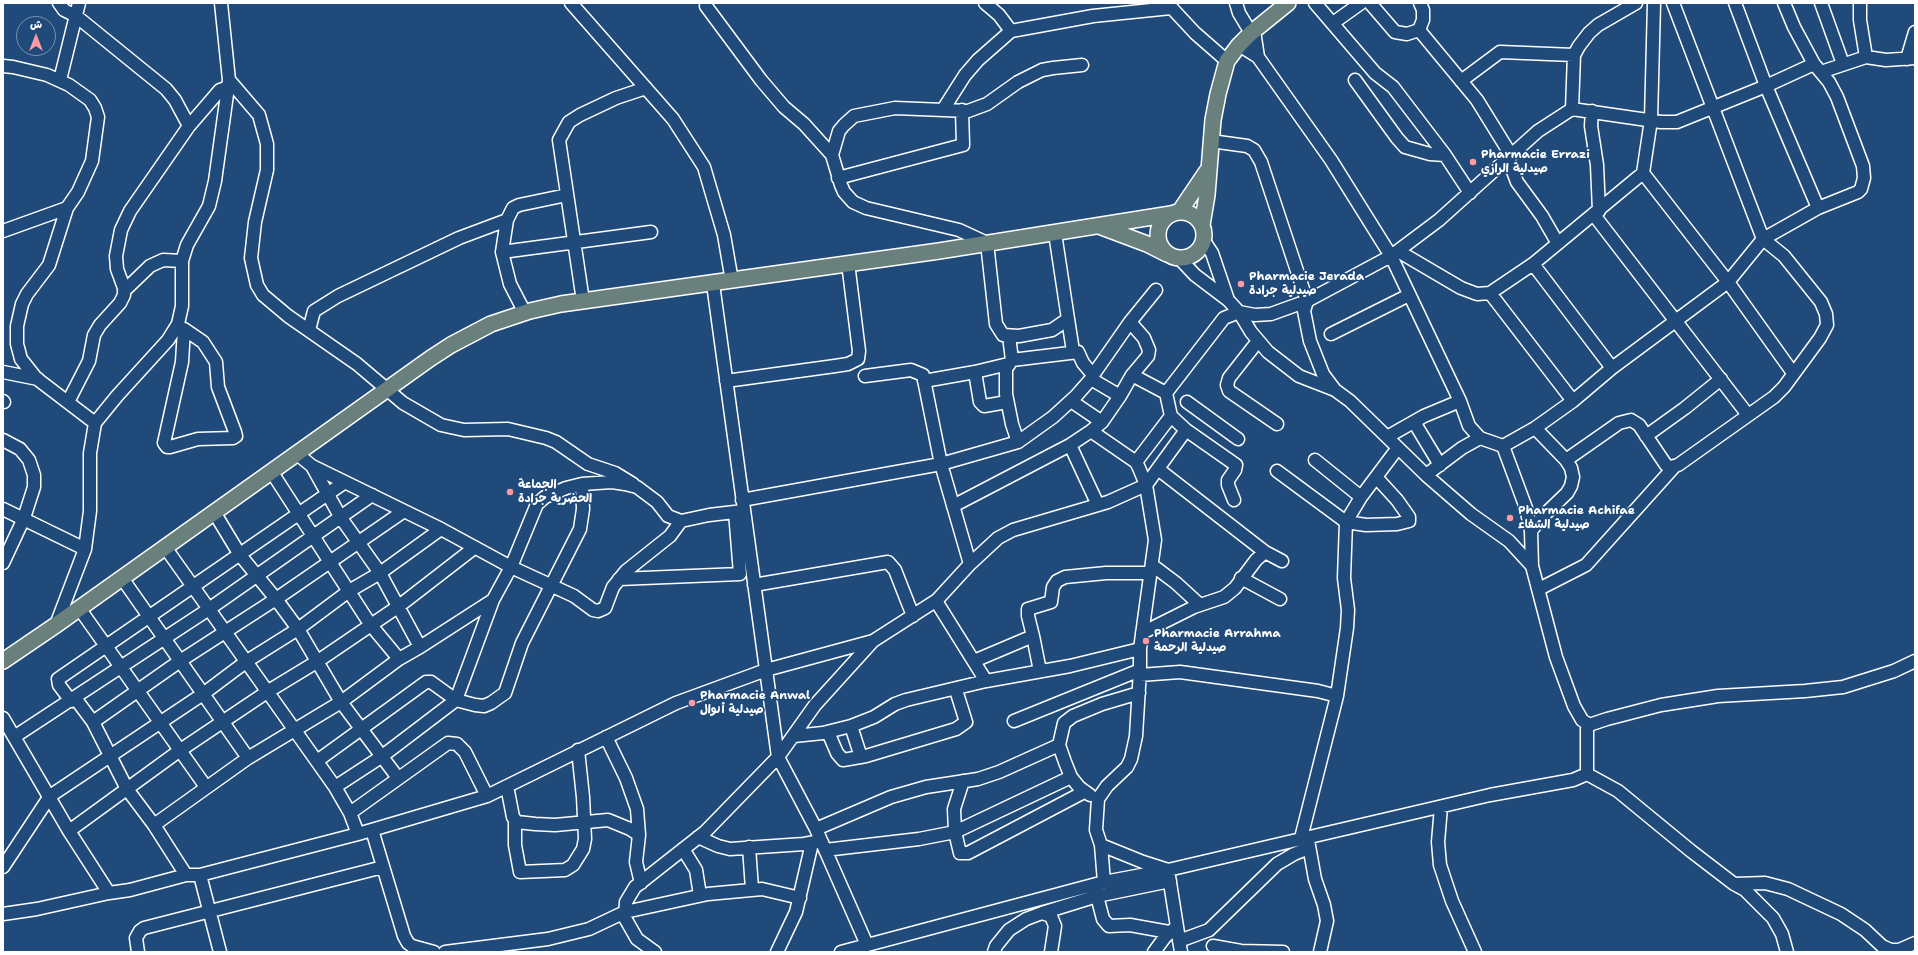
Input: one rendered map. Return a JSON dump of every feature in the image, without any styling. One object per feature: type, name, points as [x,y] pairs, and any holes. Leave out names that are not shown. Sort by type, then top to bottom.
[{"type":"main road","points":[[1099,226],[1174,256],[1195,254],[1204,241],[1202,225],[1207,194],[1211,142],[1218,94],[1227,61],[1239,45],[1252,32],[1288,3]]},
{"type":"main road","points":[[1174,256],[1163,250],[1157,237],[1160,223],[1175,212],[1208,168]]},
{"type":"main road","points":[[5,662],[387,388],[451,345],[491,324],[525,313],[583,301],[713,284],[1055,233],[1175,212],[1193,215],[1202,225]]},
{"type":"street","points":[[59,3],[64,10],[76,16],[166,89],[176,100],[189,126]]},
{"type":"street","points":[[60,80],[79,3]]},
{"type":"street","points":[[56,625],[85,549],[90,510],[90,453],[95,423],[176,329],[182,306],[182,261],[187,245],[209,206],[215,181],[228,84],[224,22],[221,3]]},
{"type":"street","points":[[571,3],[673,119],[704,167],[724,235],[732,280]]},
{"type":"street","points":[[985,3],[999,14],[1011,31]]},
{"type":"street","points":[[1236,3],[1239,13],[1252,32],[1258,57],[1395,253],[1409,295],[1460,401],[1469,426],[1480,438],[1503,446],[1535,428],[1573,401],[1612,368],[1728,282],[1763,239],[1818,208],[1858,192],[1861,189],[1864,178],[1863,166],[1837,97],[1794,27],[1784,3]]},
{"type":"street","points":[[1315,3],[1375,73],[1393,87],[1445,155],[1470,193]]},
{"type":"street","points":[[1333,24],[1361,3]]},
{"type":"street","points":[[1370,3],[1395,32],[1407,34],[1419,30],[1423,20],[1423,10],[1420,3]]},
{"type":"street","points":[[1572,109],[1574,56],[1579,46],[1589,33],[1636,3]]},
{"type":"street","points":[[1395,253],[1461,288],[1477,294],[1490,293],[1533,264],[1558,242],[1597,213],[1643,173],[1651,120],[1654,3]]},
{"type":"street","points":[[1539,589],[1586,565],[1674,467],[1774,397],[1784,387],[1827,325],[1826,314],[1821,302],[1784,256],[1763,239],[1673,3]]},
{"type":"street","points":[[1735,3],[1766,86],[1818,208]]},
{"type":"street","points":[[1820,3],[1843,64]]},
{"type":"street","points":[[1860,3],[1860,20],[1866,57]]},
{"type":"street","points":[[944,108],[965,75],[978,60],[1011,31],[1093,16],[1169,5],[1195,33],[1227,61]]},
{"type":"street","points":[[706,6],[761,80],[784,107],[812,133],[832,155],[838,178],[844,192],[853,202],[866,208],[959,230],[987,243],[996,324],[999,332],[1009,336],[1052,330],[1068,319]]},
{"type":"street","points":[[1419,30],[1477,100],[1509,157],[1517,182],[1542,216],[1558,242]]},
{"type":"street","points":[[1166,393],[1224,318],[1239,312],[1255,315],[1271,314],[1307,301],[1395,253],[1439,220],[1538,132],[1572,109],[1651,120],[1677,122],[1766,86],[1818,68],[1843,64],[1866,57],[1886,60],[1911,59],[1915,32]]},
{"type":"street","points":[[1239,45],[1258,57]]},
{"type":"street","points":[[1461,81],[1500,52],[1574,56]]},
{"type":"street","points":[[832,155],[839,132],[854,116],[896,108],[944,108],[968,110],[987,104],[1018,82],[1042,70],[1082,65]]},
{"type":"street","points":[[3,66],[23,69],[60,80],[90,100],[98,117],[96,141],[92,161],[78,192],[67,208],[49,265],[27,294],[17,326],[18,352],[26,367],[38,379],[95,423]]},
{"type":"street","points":[[1355,80],[1397,138],[1405,146],[1430,154],[1445,155]]},
{"type":"street","points":[[124,291],[116,264],[116,256],[121,230],[130,212],[189,126],[220,90],[228,84]]},
{"type":"street","points":[[228,84],[259,115],[267,144],[267,170],[255,222],[252,251],[253,273],[257,286],[268,299],[357,364],[403,403],[447,428],[464,430],[508,429],[546,438],[556,442],[588,464],[620,475],[657,502],[668,516],[681,521],[941,464],[1018,442],[1035,432],[1071,401],[1092,377],[1130,322],[1156,290]]},
{"type":"street","points":[[583,301],[559,145],[561,134],[568,122],[606,103],[646,88]]},
{"type":"street","points":[[838,178],[962,145],[962,110]]},
{"type":"street","points":[[1592,111],[1591,126],[1597,165],[1597,213],[1748,415]]},
{"type":"street","points":[[1211,142],[1247,146],[1254,150],[1264,169],[1307,301],[1304,311],[1307,330],[1324,374],[1335,390],[1364,413],[1397,449],[1426,475],[1471,514],[1509,542],[1532,566]]},
{"type":"street","points":[[1643,173],[1728,282],[1793,373]]},
{"type":"street","points":[[525,313],[510,284],[502,252],[507,220],[513,208],[519,205],[567,195]]},
{"type":"street","points":[[3,231],[67,208]]},
{"type":"street","points":[[309,330],[314,311],[338,296],[459,238],[507,220]]},
{"type":"street","points":[[502,252],[651,232]]},
{"type":"street","points":[[1055,233],[1074,351]]},
{"type":"street","points":[[1204,241],[1212,253],[1228,300]]},
{"type":"street","points":[[1174,256],[1195,276],[1228,300],[1239,312],[1258,341],[1268,352],[1299,376],[1335,390]]},
{"type":"street","points":[[68,402],[89,361],[94,335],[100,325],[120,303],[124,291],[150,266],[163,260],[182,261]]},
{"type":"street","points":[[726,381],[835,366],[858,359],[859,351],[848,264]]},
{"type":"street","points":[[1533,264],[1612,368]]},
{"type":"street","points":[[713,284],[726,381],[740,508],[754,585],[778,757],[816,829],[819,844],[867,946]]},
{"type":"street","points":[[1490,293],[1573,401]]},
{"type":"street","points":[[1331,334],[1409,295]]},
{"type":"street","points":[[953,506],[1070,445],[1092,431],[1102,422],[1132,376],[1148,356],[1149,350],[1144,338],[1130,322]]},
{"type":"street","points":[[184,329],[203,342],[216,362],[218,386],[236,436],[233,438],[191,440],[170,447],[167,447],[164,443],[182,362],[184,329]]},
{"type":"street","points":[[1009,336],[1010,362],[1006,369],[1007,402],[1018,442]]},
{"type":"street","points":[[1258,341],[1229,378],[1227,385],[1229,391],[1277,424]]},
{"type":"street","points":[[924,381],[975,372],[1010,362],[1074,351],[1078,352],[1092,377],[1120,396]]},
{"type":"street","points":[[865,376],[911,370],[923,375],[941,464],[970,564]]},
{"type":"street","points":[[3,372],[38,379]]},
{"type":"street","points":[[975,372],[980,402],[984,406],[1007,402]]},
{"type":"street","points":[[1132,376],[1166,393],[1172,416],[1186,430],[1236,465],[1235,470],[1228,480],[1228,485],[1234,500]]},
{"type":"street","points":[[1646,436],[1685,408],[1721,379]]},
{"type":"street","points":[[1071,401],[1102,422]]},
{"type":"street","points":[[1387,437],[1414,422],[1460,401]]},
{"type":"street","points":[[1187,402],[1238,439]]},
{"type":"street","points":[[1136,462],[1172,416]]},
{"type":"street","points":[[1566,460],[1619,423],[1631,420],[1638,425],[1666,465],[1674,467]]},
{"type":"street","points":[[1414,422],[1440,465]]},
{"type":"street","points":[[1207,444],[1221,427]]},
{"type":"street","points":[[1532,530],[1540,518],[1567,493],[1571,486],[1572,472],[1566,460],[1535,428]]},
{"type":"street","points":[[654,952],[637,939],[625,918],[626,902],[635,887],[698,837],[778,757],[815,705],[873,641],[936,601],[970,564],[998,538],[1013,530],[1098,505],[1146,485],[1186,430]]},
{"type":"street","points":[[1092,431],[1136,462],[1146,485],[1155,540],[1140,649],[1136,736],[1131,759],[1127,767],[1107,786],[1098,799],[1096,830],[1101,845],[1104,882]]},
{"type":"street","points":[[1426,475],[1480,438]]},
{"type":"street","points":[[3,440],[20,449],[29,460],[32,467],[34,487],[24,518],[3,563]]},
{"type":"street","points":[[1070,445],[1098,505]]},
{"type":"street","points":[[1503,446],[1526,508],[1532,530],[1532,566],[1556,657],[1574,706],[1582,720],[1589,725]]},
{"type":"street","points":[[1320,952],[1327,921],[1306,841],[1337,696],[1347,628],[1348,610],[1344,578],[1346,522],[1362,497],[1397,449]]},
{"type":"street","points":[[296,453],[312,466],[441,529],[511,567],[579,599],[590,609],[598,611],[602,610],[607,605],[613,587],[626,571],[670,536],[681,521]]},
{"type":"street","points":[[1315,460],[1362,497]]},
{"type":"street","points":[[312,466],[341,518],[380,573],[420,647]]},
{"type":"street","points":[[1158,469],[1266,552],[1282,561]]},
{"type":"street","points":[[271,471],[370,624],[398,659]]},
{"type":"street","points":[[1277,471],[1346,522],[1366,525],[1397,524],[1409,521],[1409,517],[1397,500],[1376,477]]},
{"type":"street","points":[[186,875],[154,825],[127,789],[93,722],[59,686],[57,680],[105,645],[240,555],[345,482]]},
{"type":"street","points":[[336,787],[381,757],[456,700],[493,600],[511,567],[537,504],[545,497],[556,492],[582,484],[612,482],[637,488]]},
{"type":"street","points":[[317,761],[426,682],[431,682],[456,700],[475,705],[484,706],[496,700],[504,693],[522,643],[576,538],[583,520],[582,484]]},
{"type":"street","points":[[14,737],[73,700],[121,666],[209,609],[372,495]]},
{"type":"street","points":[[619,579],[740,574],[740,508]]},
{"type":"street","points":[[3,509],[85,549]]},
{"type":"street","points":[[93,722],[225,630],[276,599],[358,541],[404,511]]},
{"type":"street","points":[[214,512],[240,555],[298,629],[341,702],[398,778]]},
{"type":"street","points":[[3,867],[50,796],[203,694],[247,661],[298,629],[349,591],[380,573],[441,529]]},
{"type":"street","points":[[165,547],[192,587],[225,630],[267,692],[336,787],[350,813],[358,834]]},
{"type":"street","points":[[69,831],[179,751],[267,692],[318,661],[370,624],[399,606],[474,548]]},
{"type":"street","points":[[1142,633],[1200,605],[1224,597],[1235,588],[1256,560],[1266,552]]},
{"type":"street","points":[[754,585],[888,562],[895,570],[912,616]]},
{"type":"street","points":[[1040,671],[1028,616],[1028,609],[1051,602],[1052,587],[1057,581],[1065,578],[1106,572],[1151,569],[1176,583],[1200,605]]},
{"type":"street","points":[[122,578],[248,758]]},
{"type":"street","points":[[1241,578],[1280,599]]},
{"type":"street","points":[[154,825],[248,758],[341,702],[398,659],[420,647],[493,600]]},
{"type":"street","points":[[936,601],[986,681]]},
{"type":"street","points":[[79,608],[206,787]]},
{"type":"street","points":[[974,661],[1020,640],[1033,636]]},
{"type":"street","points":[[4,912],[37,908],[130,890],[186,875],[200,875],[358,834],[487,796],[676,703],[766,670],[873,641]]},
{"type":"street","points":[[794,736],[828,732],[851,726],[874,718],[896,704],[906,700],[956,690],[986,681],[1070,666],[1140,649]]},
{"type":"street","points":[[1587,774],[1586,731],[1589,725],[1661,705],[1718,696],[1805,691],[1843,687],[1894,671],[1915,661]]},
{"type":"street","points":[[1014,721],[1140,672],[1180,672],[1318,691],[1337,696]]},
{"type":"street","points":[[828,732],[840,758],[843,760],[862,757],[963,726],[966,722],[966,718],[956,690]]},
{"type":"street","points":[[1098,799],[1084,792],[1071,776],[1059,744],[1064,723],[1068,719],[1102,704],[1139,693]]},
{"type":"street","points":[[3,718],[50,796],[69,831],[109,893]]},
{"type":"street","points":[[851,726],[862,757]]},
{"type":"street","points":[[606,737],[636,802],[639,821],[636,862],[641,883]]},
{"type":"street","points":[[350,813],[448,743],[453,743],[465,752],[487,796]]},
{"type":"street","points":[[816,829],[892,797],[926,787],[963,782],[999,772],[1059,744]]},
{"type":"street","points":[[507,786],[515,820],[518,867],[520,872],[525,873],[565,870],[573,865],[585,844],[578,750]]},
{"type":"street","points":[[994,952],[1002,937],[1026,920],[1042,913],[1097,896],[1169,876],[1441,807],[1490,795],[1564,782],[1587,774],[1618,791],[1734,884],[1745,890],[1773,918],[1782,934],[1786,952]]},
{"type":"street","points":[[698,837],[718,846],[730,849],[919,839],[955,832],[1071,776]]},
{"type":"street","points":[[963,782],[954,809],[955,832],[959,850],[965,854],[1084,792]]},
{"type":"street","points":[[1441,807],[1438,842],[1440,865],[1452,901],[1475,952]]},
{"type":"street","points":[[515,820],[534,824],[584,823],[608,820],[630,829],[639,835]]},
{"type":"street","points":[[372,830],[400,927],[408,943],[434,952]]},
{"type":"street","points":[[1169,876],[1173,930],[1180,947],[1209,930],[1277,864],[1294,854],[1306,841]]},
{"type":"street","points":[[777,952],[790,927],[819,844]]},
{"type":"street","points":[[1101,845],[1143,862],[1169,876]]},
{"type":"street","points":[[749,847],[752,889]]},
{"type":"street","points":[[683,849],[696,870],[700,895]]},
{"type":"street","points":[[138,952],[136,938],[140,931],[144,928],[383,867]]},
{"type":"street","points":[[200,875],[220,952]]},
{"type":"street","points":[[841,952],[1104,882],[1169,876]]},
{"type":"street","points":[[1734,884],[1766,883],[1788,889],[1841,914],[1865,930],[1882,946],[1891,950],[1899,950],[1915,943]]},
{"type":"street","points":[[446,952],[555,938],[589,929],[625,912],[700,895],[752,889],[774,890],[800,898]]},
{"type":"street","points":[[1097,896],[1103,919],[1109,926],[1130,925],[1173,930]]},
{"type":"street","points":[[1042,913],[1051,916],[1055,926],[1051,952]]},
{"type":"street","points":[[1154,952],[1173,930]]},
{"type":"street","points":[[1213,946],[1241,951],[1283,952]]},
{"type":"place","name":"Pharmacie Errazi صيدلية الرازي","points":[[1473,162]]},
{"type":"place","name":"Pharmacie Jerada صيدلية جرادة","points":[[1241,284]]},
{"type":"place","name":"الجماعة الحضرية جرادة","points":[[510,492]]},
{"type":"place","name":"Pharmacie Achifae صيدلية الشفاء","points":[[1510,518]]},
{"type":"place","name":"Pharmacie Arrahma صيدلية الرحمة","points":[[1146,641]]},
{"type":"place","name":"Pharmacie Anwal صيدلية أنوال","points":[[692,703]]}]
